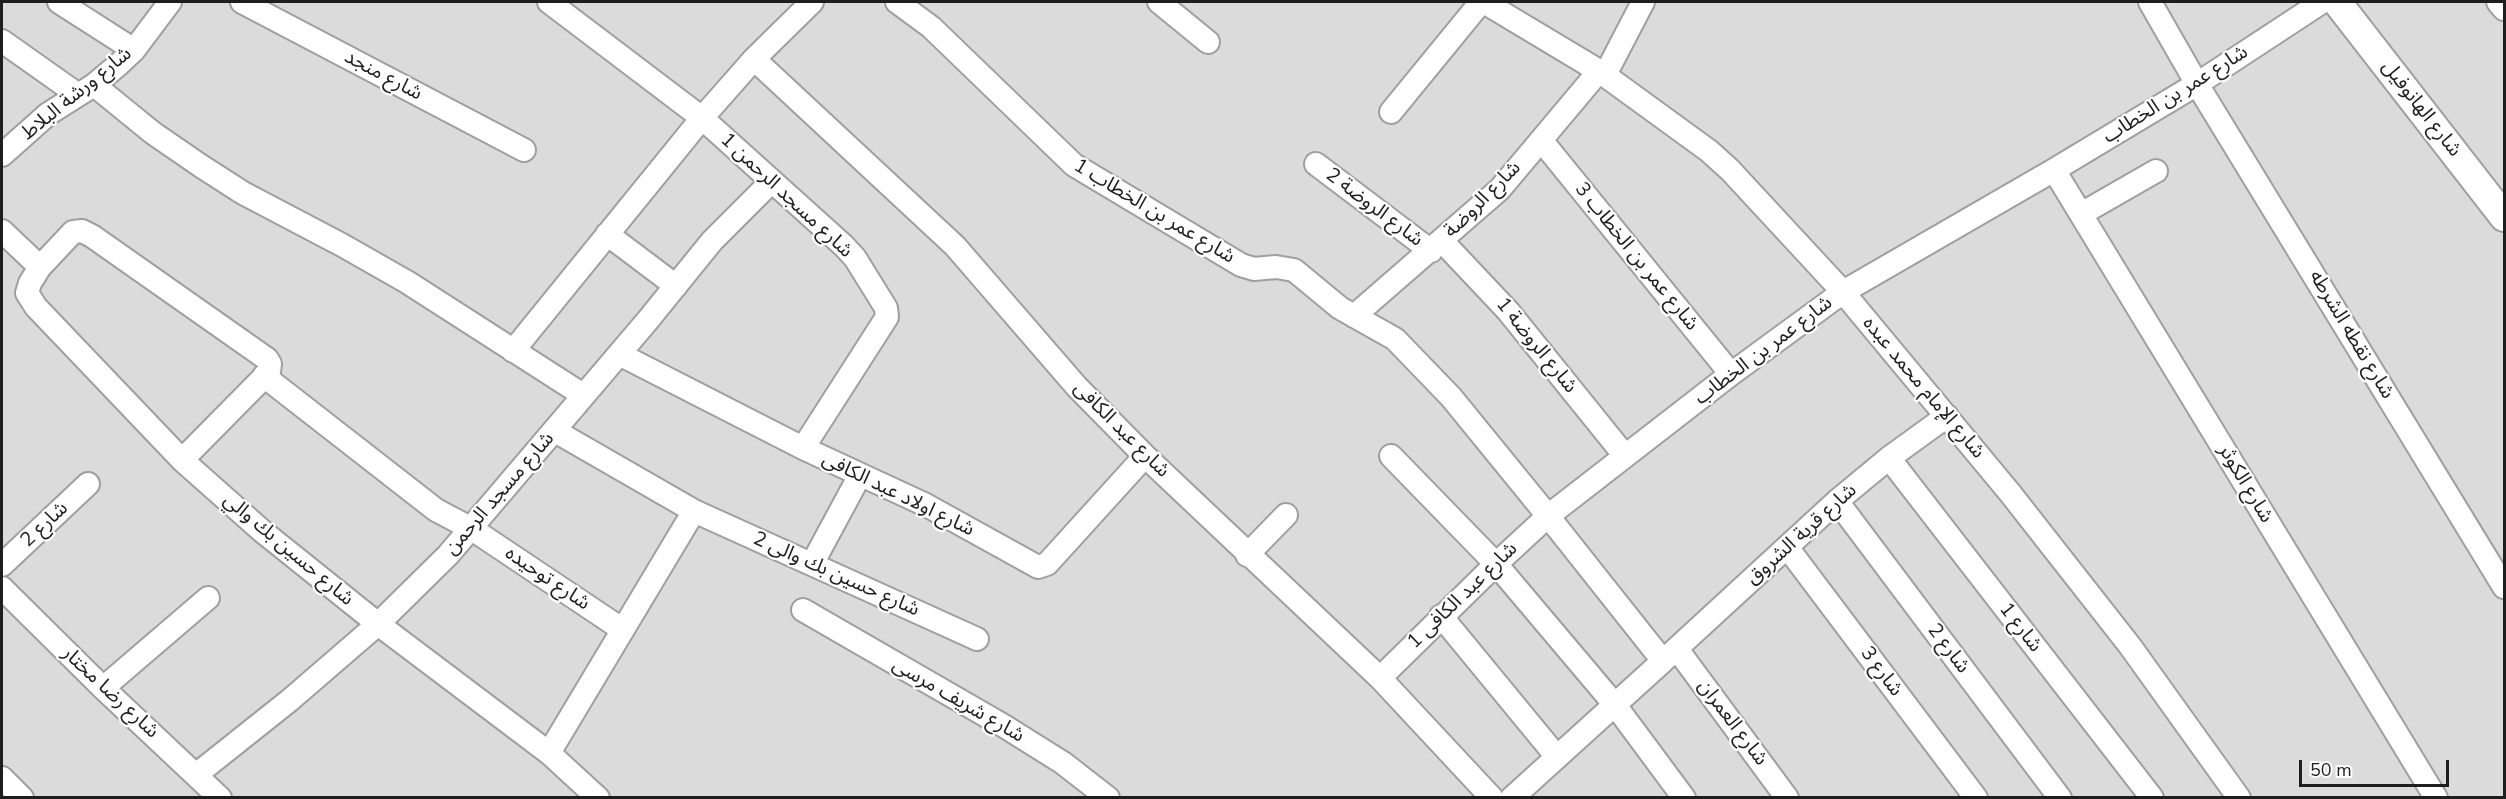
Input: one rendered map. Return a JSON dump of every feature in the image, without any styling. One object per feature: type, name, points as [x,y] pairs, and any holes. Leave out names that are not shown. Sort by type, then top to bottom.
[{"type":"street","points":[[59,2],[134,50]]},
{"type":"street","name":"شارع ورشة البلاط","points":[[2,155],[48,114],[85,90],[134,50],[170,2]]},
{"type":"street","name":"شارع منجد","points":[[242,2],[524,150]]},
{"type":"street","name":"شارع مسجد الرحمن 1","points":[[549,2],[702,118],[844,246],[855,258],[886,308],[887,317],[804,448]]},
{"type":"street","points":[[513,351],[702,118],[754,59],[812,2]]},
{"type":"street","name":"شارع عمر بن الخطاب 1","points":[[897,2],[931,27],[1074,165],[1241,265],[1254,269],[1276,267],[1294,270],[1338,307],[1395,339],[1451,397],[1548,516]]},
{"type":"street","points":[[1159,2],[1208,42]]},
{"type":"street","points":[[1391,112],[1483,2]]},
{"type":"street","name":"شارع الإمام محمد عبده","points":[[1483,2],[1602,73],[1709,151],[1730,170],[1843,292],[1947,416],[2130,646],[2239,798]]},
{"type":"street","name":"شارع الروضة","points":[[1354,316],[1500,189],[1602,73],[1643,2]]},
{"type":"street","name":"شارع نقطه الشرطه","points":[[2150,2],[2197,84],[2505,587]]},
{"type":"street","name":"شارع عمر بن الخطاب","points":[[1548,516],[1731,374],[1843,292],[2197,84],[2322,2]]},
{"type":"street","name":"شارع الهانوفيل","points":[[2337,2],[2505,217]]},
{"type":"street","points":[[2498,2],[2505,9]]},
{"type":"street","points":[[2,41],[153,132],[226,182],[407,282],[583,395]]},
{"type":"street","name":"شارع عبد الكافى","points":[[754,59],[955,246],[1077,387],[1247,555],[1380,678],[1492,798]]},
{"type":"street","name":"شارع عمر بن الخطاب 3","points":[[1541,140],[1731,374]]},
{"type":"street","name":"شارع الروضة 2","points":[[1316,164],[1437,246]]},
{"type":"street","name":"شارع الكوثر","points":[[2054,170],[2436,798]]},
{"type":"street","points":[[2081,214],[2156,171]]},
{"type":"street","name":"شارع مسجد الرحمن","points":[[197,774],[290,700],[378,624],[472,529],[712,241],[771,182]]},
{"type":"street","points":[[2,231],[40,267]]},
{"type":"street","name":"شارع حسين بك والي","points":[[264,376],[270,369],[267,359],[82,231],[73,232],[40,267],[27,293],[30,300],[182,460],[262,531],[378,624],[549,753],[598,798]]},
{"type":"street","points":[[607,234],[676,286]]},
{"type":"street","name":"شارع الروضة 1","points":[[1437,246],[1508,311],[1625,456]]},
{"type":"street","name":"شارع اولاد عبد الكافى","points":[[619,354],[804,448],[926,505],[1035,566],[1041,567],[1047,564],[1145,456]]},
{"type":"street","points":[[182,460],[264,376]]},
{"type":"street","name":"شارع توحيده","points":[[264,376],[436,510],[472,529],[623,630]]},
{"type":"street","name":"شارع قرية الشروق","points":[[1670,655],[1837,501],[1947,416]]},
{"type":"street","name":"شارع حسين بك والى 2","points":[[555,431],[694,511],[977,639]]},
{"type":"street","points":[[1391,456],[1496,564],[1615,705],[1684,798]]},
{"type":"street","name":"شارع 1","points":[[1889,459],[2152,798]]},
{"type":"street","points":[[812,564],[860,475]]},
{"type":"street","name":"شارع 2","points":[[2,565],[88,484]]},
{"type":"street","name":"شارع 2","points":[[1837,501],[2060,798]]},
{"type":"street","points":[[549,753],[694,511]]},
{"type":"street","points":[[1247,555],[1286,515]]},
{"type":"street","points":[[1512,798],[1670,655],[1548,516]]},
{"type":"street","name":"شارع عبد الكافى 1","points":[[1380,678],[1441,616],[1548,516]]},
{"type":"street","name":"شارع 3","points":[[1787,547],[1976,798]]},
{"type":"street","name":"شارع رضا مختار","points":[[2,588],[103,688],[220,798]]},
{"type":"street","points":[[103,688],[208,598]]},
{"type":"street","name":"شارع شريف مرسى","points":[[803,610],[1004,726],[1063,763],[1108,798]]},
{"type":"street","points":[[1441,616],[1557,757]]},
{"type":"street","name":"شارع العمران","points":[[1670,655],[1787,798]]},
{"type":"street","points":[[2,778],[22,798]]},
{"type":"shaded area","points":[[2,2],[2504,2],[2504,797],[2,798]]}]
